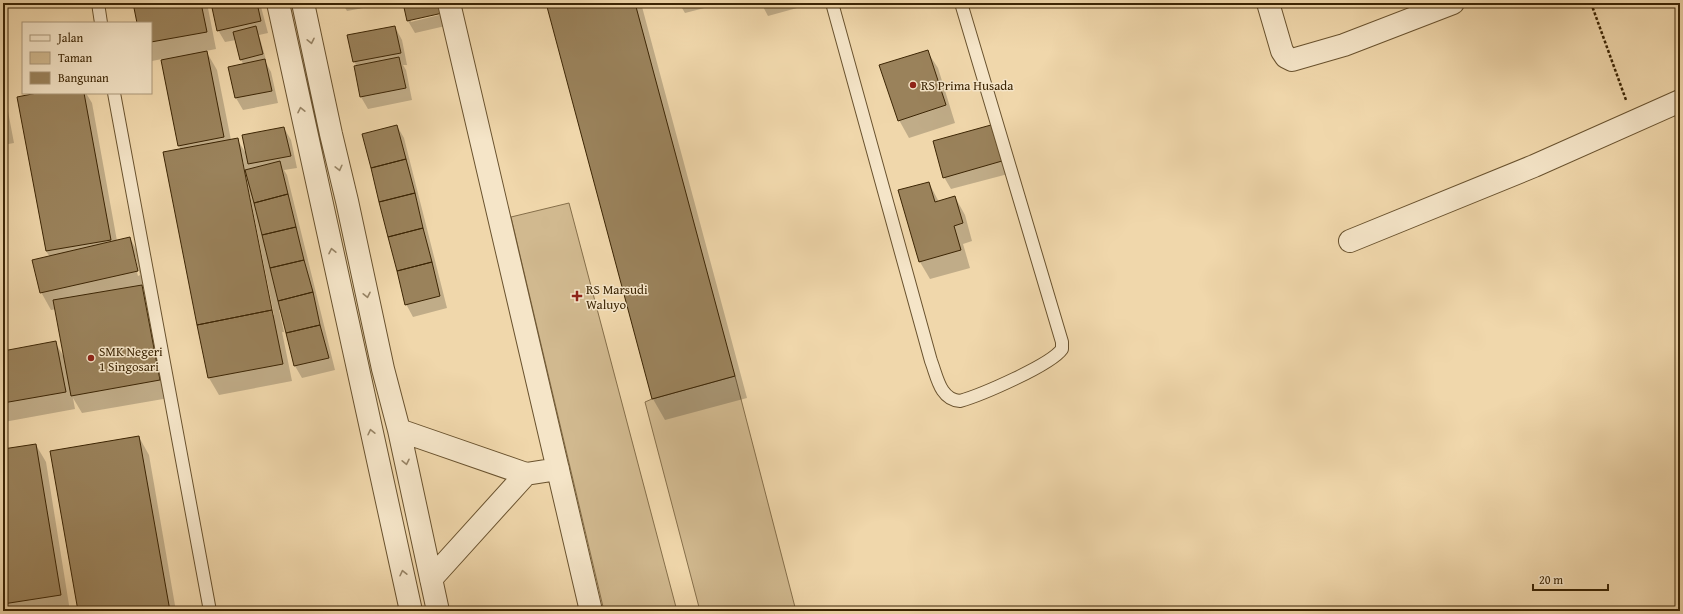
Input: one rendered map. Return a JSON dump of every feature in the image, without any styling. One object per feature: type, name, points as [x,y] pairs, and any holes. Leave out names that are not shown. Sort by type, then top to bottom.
[{"type":"street","points":[[278,3],[411,611]]},
{"type":"street","points":[[303,3],[383,369],[400,430],[438,611]]},
{"type":"street","points":[[450,3],[591,611]]},
{"type":"street","points":[[1268,3],[1282,50],[1286,57],[1292,60],[1344,45],[1454,3]]},
{"type":"street","points":[[1350,241],[1534,166],[1680,100]]},
{"type":"street","points":[[308,140],[331,134]]},
{"type":"street","points":[[358,372],[383,369]]},
{"type":"street","points":[[400,430],[526,474],[558,469]]},
{"type":"street","points":[[431,579],[526,474]]},
{"type":"lane","points":[[98,3],[101,22]]},
{"type":"lane","points":[[832,3],[931,361],[945,394],[954,400],[960,401],[1001,384],[1052,359],[1062,349],[1062,342],[961,3]]},
{"type":"lane","points":[[114,94],[210,611]]},
{"type":"path","points":[[1591,3],[1634,121]]},
{"type":"green space","points":[[569,203],[677,611],[604,611],[511,217]]},
{"type":"green space","points":[[735,376],[796,611],[700,611],[645,402]]},
{"type":"building","points":[[133,3],[201,3],[207,32],[152,42],[152,22],[137,22]]},
{"type":"building","points":[[211,3],[257,3],[261,21],[217,31]]},
{"type":"building","points":[[403,3],[445,3],[447,12],[407,21]]},
{"type":"building","points":[[546,3],[635,3],[735,376],[652,399]]},
{"type":"building","points":[[256,26],[263,54],[240,60],[233,32]]},
{"type":"building","points":[[395,26],[401,53],[353,62],[347,35]]},
{"type":"building","name":"RS Prima Husada","points":[[928,50],[946,105],[898,121],[879,65]]},
{"type":"building","points":[[207,51],[224,137],[178,146],[161,60]]},
{"type":"building","points":[[399,57],[406,88],[360,97],[354,66]]},
{"type":"building","points":[[265,59],[272,91],[235,98],[228,67]]},
{"type":"building","points":[[32,94],[84,94],[111,240],[46,251],[17,97]]},
{"type":"building","points":[[397,125],[406,159],[371,168],[362,134]]},
{"type":"building","points":[[991,125],[1002,161],[943,178],[933,141]]},
{"type":"building","points":[[284,127],[291,156],[248,164],[242,135]]},
{"type":"building","points":[[238,138],[272,310],[197,325],[163,152]]},
{"type":"building","points":[[406,159],[415,193],[379,202],[371,168]]},
{"type":"building","points":[[280,161],[288,194],[254,203],[245,170]]},
{"type":"building","points":[[929,182],[935,202],[955,196],[963,223],[954,226],[961,250],[919,262],[898,190]]},
{"type":"building","points":[[415,193],[423,228],[388,237],[379,202]]},
{"type":"building","points":[[288,194],[296,227],[262,235],[254,203]]},
{"type":"building","points":[[296,227],[304,260],[270,268],[262,235]]},
{"type":"building","points":[[423,228],[432,262],[397,271],[388,237]]},
{"type":"building","points":[[130,237],[138,271],[40,293],[32,260]]},
{"type":"building","points":[[304,260],[313,292],[278,301],[270,268]]},
{"type":"building","points":[[432,262],[440,296],[405,305],[397,271]]},
{"type":"building","points":[[142,285],[160,380],[71,396],[53,300]]},
{"type":"building","points":[[313,292],[320,325],[286,333],[278,301]]},
{"type":"building","points":[[272,310],[283,364],[208,378],[197,325]]},
{"type":"building","points":[[320,325],[329,358],[294,366],[286,333]]},
{"type":"building","points":[[56,341],[66,392],[3,403],[3,351]]},
{"type":"building","points":[[139,436],[170,611],[78,611],[50,451]]},
{"type":"building","points":[[36,444],[61,595],[3,604],[3,449]]},
{"type":"place","name":"RS Prima Husada","points":[[913,85]]},
{"type":"place","name":"RS Marsudi Waluyo","points":[[577,296]]},
{"type":"place","name":"SMK Negeri 1 Singosari","points":[[91,358]]}]
